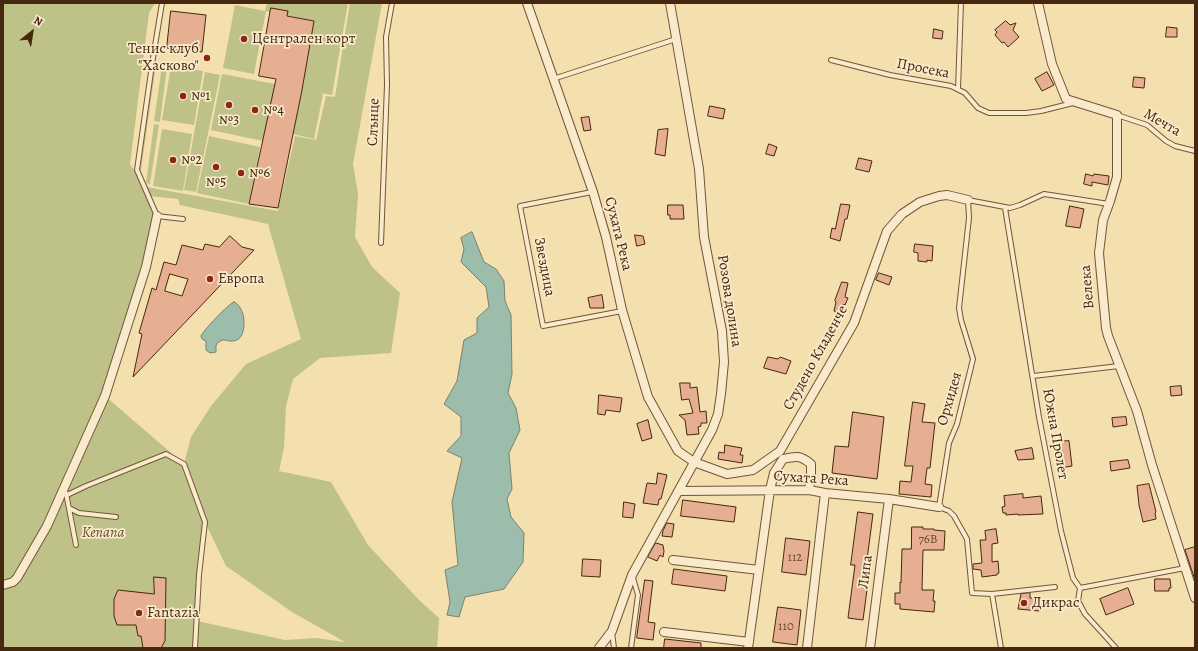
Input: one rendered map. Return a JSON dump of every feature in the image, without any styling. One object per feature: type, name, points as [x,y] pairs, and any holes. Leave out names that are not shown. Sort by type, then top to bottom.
[{"type":"street","name":"Сухата Река","points":[[527,3],[593,192],[606,237],[622,311],[648,396],[678,451],[694,462]]},
{"type":"street","name":"Розова долина","points":[[599,648],[612,632],[632,575],[712,430],[718,414],[721,394],[723,354],[722,331],[704,237],[699,169],[670,3]]},
{"type":"street","points":[[1038,3],[1052,64],[1066,99],[1117,115]]},
{"type":"street","name":"Велека","points":[[1117,115],[1117,177],[1103,220],[1100,253],[1106,328],[1136,411],[1195,598]]},
{"type":"street","name":"Студено Кладенче","points":[[694,462],[727,474],[753,470],[780,451],[854,323],[884,238],[891,226],[902,214],[920,202],[947,195],[968,200]]},
{"type":"street","points":[[3,585],[13,582],[17,578],[47,526],[105,396],[146,267],[157,216]]},
{"type":"street","points":[[780,451],[783,460]]},
{"type":"street","points":[[664,632],[748,645],[770,490],[774,473],[783,460],[797,456],[811,464],[809,490]]},
{"type":"street","name":"Сухата Река","points":[[679,491],[809,490],[889,499],[939,507]]},
{"type":"street","points":[[807,648],[825,493]]},
{"type":"street","name":"Липа","points":[[870,648],[889,499]]},
{"type":"street","points":[[673,560],[759,570]]},
{"type":"lane","points":[[162,3],[137,170],[157,216],[183,219]]},
{"type":"lane","name":"Слънце","points":[[381,243],[387,85],[386,37],[392,3]]},
{"type":"lane","points":[[958,89],[961,3]]},
{"type":"lane","points":[[553,79],[676,38]]},
{"type":"lane","name":"Просека","points":[[830,60],[890,75],[951,86],[965,93],[978,108],[989,113],[1026,113],[1041,111],[1075,102]]},
{"type":"lane","name":"Мечта","points":[[1117,115],[1147,125],[1170,143],[1195,151]]},
{"type":"lane","name":"Звездица","points":[[593,192],[520,206],[543,326],[622,311]]},
{"type":"lane","points":[[968,200],[1005,208],[1015,207],[1044,194],[1109,204]]},
{"type":"lane","name":"Орхидея","points":[[939,507],[949,443],[957,424],[973,359],[961,320],[959,308],[969,218],[968,200]]},
{"type":"lane","name":"Южна Пролет","points":[[1005,208],[1061,531],[1073,578],[1080,588],[1078,601],[1085,614],[1116,648]]},
{"type":"lane","points":[[1033,376],[1119,366]]},
{"type":"lane","points":[[67,495],[166,454],[184,464],[205,522],[199,575],[195,648]]},
{"type":"lane","points":[[66,485],[76,545]]},
{"type":"lane","points":[[939,507],[954,516],[967,539],[972,593],[992,594],[1056,587]]},
{"type":"lane","points":[[69,508],[79,513],[116,517]]},
{"type":"lane","points":[[1080,588],[1185,568]]},
{"type":"lane","points":[[631,648],[638,596],[632,575]]},
{"type":"lane","points":[[992,594],[1001,648]]},
{"type":"lane","points":[[612,632],[614,648]]},
{"type":"green space","name":"Kenana","points":[[3,3],[155,3],[149,13],[130,164],[149,194],[147,187],[278,211],[295,136],[316,140],[326,96],[335,97],[350,3],[382,3],[353,164],[358,194],[355,237],[372,267],[400,293],[391,353],[320,358],[293,379],[286,406],[284,448],[279,471],[331,482],[368,545],[420,601],[439,618],[437,648],[195,648],[197,621],[285,640],[316,638],[345,642],[292,612],[226,566],[205,522],[193,648],[3,648]],"holes":[[[149,196],[178,199],[180,205],[268,224],[301,339],[246,364],[211,406],[191,437],[184,464],[105,396],[157,216]]]},
{"type":"green space","points":[[267,3],[348,3],[332,95],[315,92],[323,94],[314,139],[293,134],[314,21],[266,11],[254,74],[223,68],[235,5],[265,11]]},
{"type":"green space","points":[[153,64],[156,64],[141,170],[138,170]]},
{"type":"green space","points":[[162,66],[167,67],[160,122],[154,121]]},
{"type":"green space","name":"№1","points":[[171,66],[203,71],[194,125],[162,120]]},
{"type":"green space","points":[[205,72],[220,75],[196,192],[184,190]]},
{"type":"green space","points":[[222,74],[275,84],[263,141],[211,130]]},
{"type":"green space","points":[[154,124],[159,125],[150,184],[146,183]]},
{"type":"green space","name":"№2","points":[[162,129],[192,134],[183,191],[153,186]]},
{"type":"green space","points":[[209,136],[260,147],[249,204],[197,193]]},
{"type":"shaded area","points":[[472,232],[484,262],[496,269],[504,281],[505,301],[511,315],[512,374],[508,393],[516,408],[520,430],[509,453],[512,489],[507,499],[511,517],[524,533],[523,562],[504,589],[465,597],[459,617],[447,615],[450,602],[445,570],[458,565],[452,502],[462,458],[447,451],[461,436],[461,417],[444,404],[457,381],[464,340],[477,333],[477,318],[489,307],[486,287],[461,262],[464,249],[461,238]]},
{"type":"shaded area","points":[[234,302],[239,305],[243,314],[244,326],[242,334],[237,340],[221,341],[216,345],[216,352],[210,353],[206,350],[206,341],[202,339],[201,336],[216,318]]},
{"type":"building","points":[[271,8],[288,11],[287,16],[314,21],[302,90],[278,208],[249,204],[276,79],[259,76]]},
{"type":"building","points":[[171,11],[206,15],[202,52],[167,48]]},
{"type":"building","points":[[1006,21],[1010,25],[1016,23],[1013,30],[1019,37],[1008,47],[995,35],[997,32],[995,30]]},
{"type":"building","points":[[1167,27],[1177,28],[1177,37],[1166,37]]},
{"type":"building","points":[[934,29],[943,31],[942,39],[933,38]]},
{"type":"building","points":[[1047,72],[1054,85],[1042,91],[1035,79]]},
{"type":"building","points":[[1134,77],[1145,78],[1144,88],[1133,87]]},
{"type":"building","points":[[710,106],[725,109],[723,119],[708,116]]},
{"type":"building","points":[[589,117],[591,130],[584,131],[581,118]]},
{"type":"building","points":[[668,129],[665,156],[655,154],[658,130]]},
{"type":"building","points":[[769,144],[777,147],[774,156],[766,154]]},
{"type":"building","points":[[859,158],[872,161],[869,172],[856,169]]},
{"type":"building","points":[[1086,174],[1093,176],[1094,174],[1109,176],[1108,185],[1092,182],[1092,186],[1084,184]]},
{"type":"building","points":[[841,204],[850,205],[840,241],[830,238],[832,228],[835,229]]},
{"type":"building","points":[[668,205],[683,205],[684,219],[670,219],[670,215],[668,215]]},
{"type":"building","points":[[1070,206],[1084,209],[1080,228],[1066,226]]},
{"type":"building","points":[[635,235],[643,236],[645,244],[637,246]]},
{"type":"building","points":[[230,236],[242,247],[254,250],[133,377],[142,334],[139,333],[152,288],[156,290],[164,262],[176,265],[182,245],[203,250],[205,244],[219,247]],"holes":[[[170,274],[188,279],[182,296],[165,291]]]},
{"type":"building","points":[[915,244],[933,246],[932,261],[918,261],[918,253],[914,252]]},
{"type":"building","points":[[879,273],[892,277],[889,285],[876,280]]},
{"type":"building","points":[[842,282],[848,283],[845,297],[848,298],[845,305],[844,304],[841,315],[834,311],[835,301]]},
{"type":"building","points":[[602,295],[604,308],[590,308],[588,298]]},
{"type":"building","points":[[768,357],[778,359],[780,357],[791,361],[786,374],[764,368]]},
{"type":"building","points":[[680,383],[690,383],[690,388],[697,387],[700,412],[706,411],[707,423],[701,423],[701,426],[698,427],[699,434],[687,435],[685,420],[679,415],[693,413],[689,399],[682,400]]},
{"type":"building","points":[[1181,386],[1182,395],[1171,396],[1170,387]]},
{"type":"building","points":[[599,395],[622,398],[620,412],[606,410],[605,415],[598,414]]},
{"type":"building","points":[[913,402],[925,404],[922,422],[935,423],[930,468],[927,468],[925,484],[932,485],[931,497],[899,494],[900,481],[911,482],[913,466],[905,466]]},
{"type":"building","points":[[853,412],[884,417],[877,479],[832,473],[835,446],[848,447]]},
{"type":"building","points":[[1126,417],[1127,425],[1113,427],[1112,418]]},
{"type":"building","points":[[648,420],[652,438],[642,441],[637,424]]},
{"type":"building","points":[[1069,441],[1072,466],[1061,468],[1058,442]]},
{"type":"building","points":[[725,445],[742,448],[740,455],[743,455],[742,463],[718,459],[719,452],[724,453]]},
{"type":"building","points":[[1032,448],[1034,459],[1018,460],[1015,451]]},
{"type":"building","points":[[1128,460],[1130,468],[1111,471],[1110,462]]},
{"type":"building","points":[[658,473],[667,475],[658,505],[643,503],[647,483],[656,484]]},
{"type":"building","points":[[1149,484],[1156,512],[1156,519],[1143,522],[1137,486]]},
{"type":"building","points":[[1023,494],[1023,498],[1041,496],[1043,514],[1006,515],[1006,513],[1003,513],[1002,507],[1005,506],[1004,496]]},
{"type":"building","points":[[683,500],[736,507],[734,522],[681,516]]},
{"type":"building","points":[[624,502],[635,504],[633,518],[623,517]]},
{"type":"building","points":[[858,512],[873,514],[866,567],[870,567],[863,620],[848,618],[855,565],[851,565]]},
{"type":"building","points":[[667,523],[674,524],[672,537],[662,536]]},
{"type":"building","points":[[912,527],[923,527],[923,529],[945,531],[944,550],[923,550],[922,590],[934,590],[934,612],[900,609],[900,604],[895,604],[895,593],[900,593],[902,549],[911,549]]},
{"type":"building","points":[[996,529],[998,543],[992,544],[992,562],[998,561],[999,573],[997,575],[982,577],[981,570],[973,569],[973,564],[982,563],[980,540],[986,540],[985,531]]},
{"type":"building","points":[[786,538],[810,541],[806,575],[782,572]]},
{"type":"building","points":[[656,543],[663,545],[664,551],[663,557],[660,555],[657,561],[648,557]]},
{"type":"building","points":[[1195,547],[1195,580],[1185,550]]},
{"type":"building","points":[[583,559],[601,560],[600,577],[582,576]]},
{"type":"building","points":[[674,569],[727,576],[725,591],[672,584]]},
{"type":"building","name":"Fantazia","points":[[154,577],[166,578],[165,641],[161,648],[143,648],[141,636],[138,636],[136,625],[117,625],[114,616],[114,599],[118,590],[154,594]]},
{"type":"building","points":[[1155,579],[1170,579],[1171,588],[1169,588],[1169,591],[1155,591]]},
{"type":"building","points":[[645,580],[653,581],[648,622],[655,623],[653,640],[637,638]]},
{"type":"building","points":[[1128,588],[1134,604],[1106,615],[1100,599]]},
{"type":"building","points":[[1030,593],[1030,598],[1040,599],[1039,611],[1018,609],[1021,594]]},
{"type":"building","points":[[778,607],[801,610],[797,645],[773,642]]},
{"type":"building","points":[[665,639],[701,643],[701,648],[664,648]]},
{"type":"place","name":"Централен корт","points":[[244,39]]},
{"type":"place","name":"Тенис клуб \"Хасково\"","points":[[207,58]]},
{"type":"place","name":"№1","points":[[183,96]]},
{"type":"place","name":"№3","points":[[229,105]]},
{"type":"place","name":"№4","points":[[255,110]]},
{"type":"place","name":"№2","points":[[173,160]]},
{"type":"place","name":"№5","points":[[216,167]]},
{"type":"place","name":"№6","points":[[241,173]]},
{"type":"place","name":"Европа","points":[[210,279]]},
{"type":"place","name":"Дикрас","points":[[1024,603]]},
{"type":"place","name":"Fantazia","points":[[139,613]]}]
